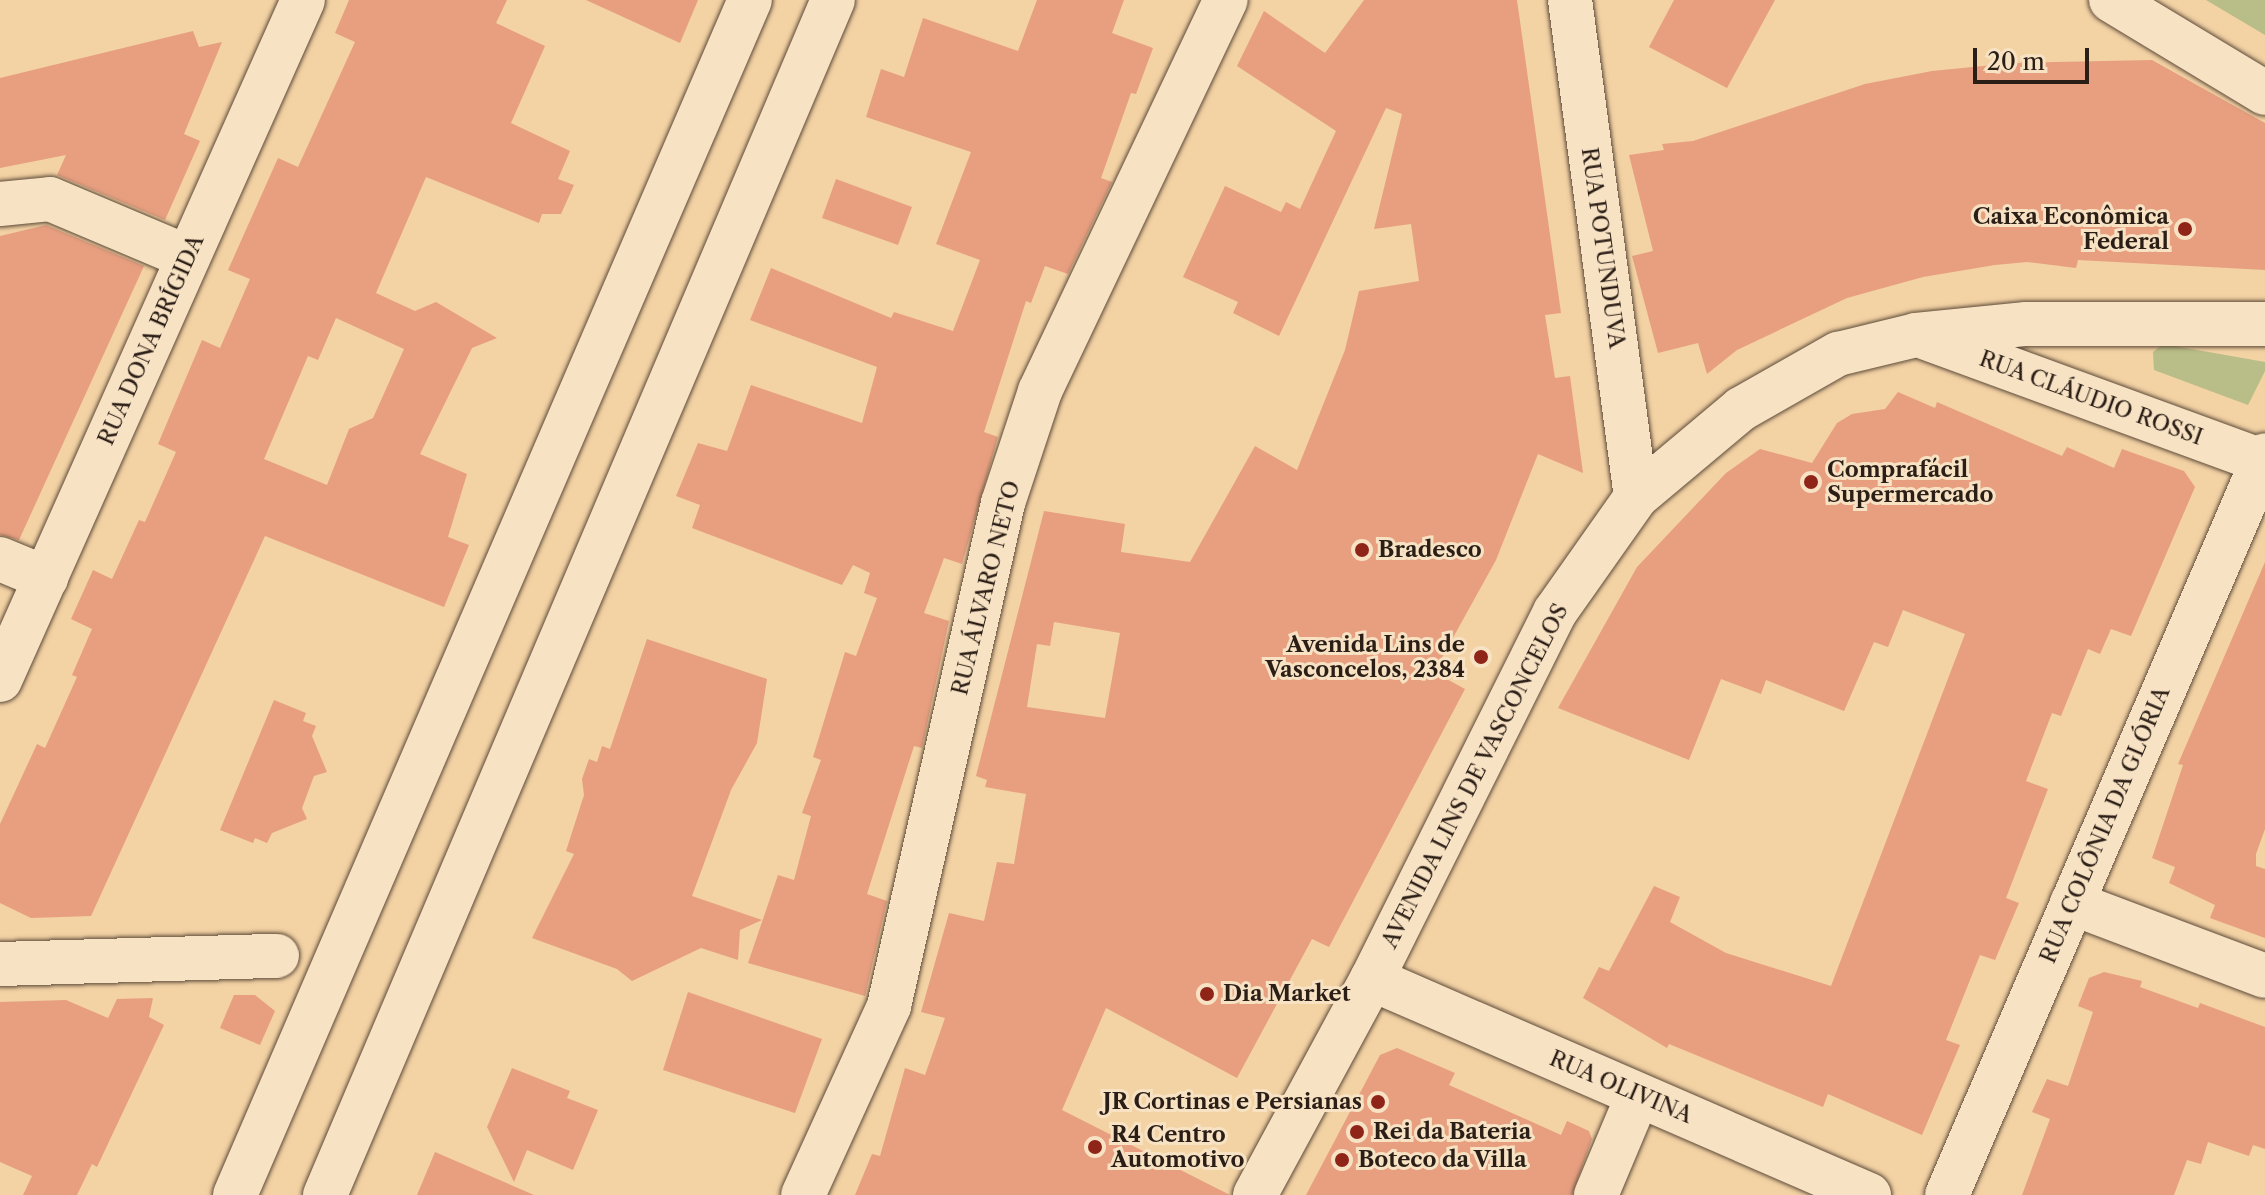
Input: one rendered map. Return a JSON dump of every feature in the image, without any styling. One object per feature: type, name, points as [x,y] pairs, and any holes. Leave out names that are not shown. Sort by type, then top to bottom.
[{"type":"street","name":"RUA DONA BRÍGIDA","points":[[0,680],[303,0]]},
{"type":"street","points":[[235,1195],[750,0]]},
{"type":"street","points":[[325,1195],[833,0]]},
{"type":"street","name":"RUA ÁLVARO NETO","points":[[803,1195],[889,1006],[1003,503],[1040,391],[1226,0]]},
{"type":"street","name":"RUA POTUNDUVA","points":[[1570,0],[1636,497]]},
{"type":"street","points":[[2111,0],[2265,93]]},
{"type":"street","points":[[0,204],[50,199],[187,257]]},
{"type":"street","name":"AVENIDA LINS DE VASCONCELOS","points":[[1255,1195],[1372,979],[1555,612],[1636,497],[1755,401],[1838,354],[1916,335],[2100,321],[2265,324]]},
{"type":"street","name":"RUA CLÁUDIO ROSSI","points":[[1916,335],[2264,459]]},
{"type":"street","name":"RUA COLÔNIA DA GLÓRIA","points":[[1947,1195],[2264,459]]},
{"type":"street","points":[[0,559],[46,578]]},
{"type":"street","points":[[2072,903],[2265,976]]},
{"type":"street","points":[[0,964],[277,956]]},
{"type":"street","name":"RUA OLIVINA","points":[[1372,979],[1869,1195]]},
{"type":"street","points":[[1596,1195],[1638,1095]]},
{"type":"green space","points":[[2206,0],[2265,0],[2265,35]]},
{"type":"green space","points":[[2163,344],[2265,362],[2265,371],[2248,405],[2154,370],[2153,352]]},
{"type":"building","points":[[349,0],[507,0],[496,23],[545,46],[511,123],[570,151],[558,179],[574,185],[561,214],[542,214],[539,223],[426,177],[376,293],[415,311],[436,302],[497,338],[472,348],[420,454],[467,474],[448,537],[469,545],[444,607],[265,536],[91,916],[31,918],[0,903],[0,824],[37,744],[45,748],[77,677],[72,675],[92,629],[71,619],[93,570],[112,579],[139,520],[145,522],[176,452],[158,444],[202,340],[220,348],[250,279],[228,270],[278,158],[298,167],[355,42],[335,33]],"holes":[[[336,318],[404,349],[373,418],[349,429],[327,485],[264,459],[308,356],[318,360]]]},
{"type":"building","points":[[586,0],[698,0],[680,43]]},
{"type":"building","points":[[1037,0],[1124,0],[1112,33],[1153,48],[1136,94],[1131,93],[1101,178],[1112,182],[1068,274],[1045,266],[1031,303],[1026,301],[984,432],[998,437],[962,564],[944,558],[924,613],[949,621],[922,748],[914,746],[867,894],[887,901],[865,996],[748,963],[778,875],[794,880],[811,816],[802,813],[821,760],[813,757],[845,652],[856,656],[877,598],[864,593],[870,573],[853,565],[842,585],[692,528],[700,505],[676,496],[698,443],[727,451],[751,385],[862,423],[877,367],[750,320],[771,268],[891,318],[894,312],[953,331],[980,260],[936,244],[971,152],[866,117],[881,69],[904,77],[923,18],[1018,51]]},
{"type":"building","points":[[1364,0],[1517,0],[1561,313],[1545,315],[1555,378],[1570,376],[1583,473],[1538,454],[1496,560],[1434,672],[1465,689],[1329,947],[1312,939],[1237,1078],[1106,1008],[1062,1110],[1230,1195],[855,1195],[872,1154],[880,1156],[905,1068],[925,1075],[945,1018],[921,1012],[949,913],[984,921],[997,862],[1014,864],[1026,794],[985,787],[987,780],[976,776],[1044,511],[1125,524],[1121,552],[1190,562],[1255,446],[1297,470],[1345,350],[1359,291],[1419,281],[1411,224],[1374,229],[1402,114],[1386,108],[1279,336],[1233,313],[1238,302],[1183,277],[1225,186],[1281,212],[1286,202],[1300,209],[1336,131],[1237,66],[1264,11],[1325,53]],"holes":[[[1054,622],[1120,633],[1105,718],[1027,707],[1037,644],[1050,646]]]},
{"type":"building","points":[[1674,0],[1775,0],[1727,88],[1649,47]]},
{"type":"building","points":[[193,31],[199,47],[222,42],[184,134],[200,141],[165,220],[57,175],[66,155],[0,168],[0,78]]},
{"type":"building","points":[[2152,60],[2265,123],[2265,270],[2078,260],[2076,268],[2027,262],[1995,265],[1923,277],[1847,298],[1737,350],[1707,374],[1698,343],[1658,353],[1632,256],[1653,251],[1629,155],[1664,150],[1662,144],[1693,141],[1865,84],[1932,71],[2013,63]]},
{"type":"building","points":[[836,179],[912,207],[898,245],[822,218]]},
{"type":"building","points":[[46,225],[144,266],[19,540],[0,535],[0,236]]},
{"type":"building","points":[[1898,392],[1935,408],[1937,402],[2062,456],[2067,447],[2114,468],[2122,449],[2184,471],[2195,487],[2131,636],[2111,629],[2100,654],[2088,649],[2061,716],[2052,713],[2026,781],[2048,789],[2006,898],[2019,903],[1995,960],[1980,955],[1946,1040],[1960,1045],[1922,1135],[1828,1094],[1823,1107],[1669,1044],[1667,1048],[1583,998],[1599,967],[1609,971],[1654,886],[1680,897],[1670,922],[1726,953],[1831,986],[1965,634],[1903,610],[1888,647],[1874,642],[1844,711],[1766,680],[1761,694],[1721,679],[1689,760],[1558,708],[1637,567],[1726,473],[1760,449],[1812,463],[1837,423],[1852,414],[1885,409]]},
{"type":"building","points":[[2265,562],[2265,829],[2256,854],[2256,866],[2265,869],[2265,938],[2210,918],[2215,905],[2169,883],[2175,867],[2152,858],[2183,765],[2178,764]]},
{"type":"building","points":[[647,639],[767,679],[757,743],[731,790],[692,896],[762,920],[740,930],[738,960],[701,948],[632,981],[617,969],[532,938],[574,854],[566,851],[584,795],[582,779],[589,759],[597,762],[602,746],[610,749]]},
{"type":"building","points":[[274,700],[306,713],[303,721],[316,726],[312,736],[327,772],[314,776],[302,808],[307,819],[272,833],[267,843],[255,838],[253,843],[220,830]]},
{"type":"building","points":[[2104,972],[2142,981],[2140,987],[2198,1008],[2200,1003],[2265,1027],[2265,1149],[2253,1145],[2249,1156],[2208,1142],[2201,1164],[2187,1160],[2174,1195],[2022,1195],[2050,1119],[2032,1112],[2047,1079],[2068,1086],[2093,1012],[2078,1006],[2089,978]]},
{"type":"building","points":[[688,992],[822,1039],[795,1113],[663,1070]]},
{"type":"building","points":[[234,995],[255,995],[275,1011],[260,1045],[220,1028]]},
{"type":"building","points":[[153,998],[149,1017],[164,1025],[97,1167],[92,1164],[77,1195],[23,1195],[32,1176],[0,1162],[0,1002],[66,1000],[108,1018],[117,999]]},
{"type":"building","points":[[1397,1048],[1455,1073],[1449,1085],[1561,1135],[1567,1121],[1589,1131],[1592,1139],[1572,1195],[1306,1195],[1380,1055]]},
{"type":"building","points":[[512,1068],[570,1091],[567,1098],[598,1110],[573,1170],[527,1150],[514,1182],[487,1127]]},
{"type":"building","points":[[435,1152],[534,1195],[417,1195]]},
{"type":"place","name":"Caixa Econômica Federal","points":[[2185,229]]},
{"type":"place","name":"Comprafácil Supermercado","points":[[1811,482]]},
{"type":"place","name":"Bradesco","points":[[1362,550]]},
{"type":"place","name":"Avenida Lins de Vasconcelos, 2384","points":[[1481,657]]},
{"type":"place","name":"Dia Market","points":[[1207,994]]},
{"type":"place","name":"JR Cortinas e Persianas","points":[[1378,1102]]},
{"type":"place","name":"Rei da Bateria","points":[[1357,1132]]},
{"type":"place","name":"R4 Centro Automotivo","points":[[1095,1147]]},
{"type":"place","name":"Boteco da Villa","points":[[1342,1160]]}]
